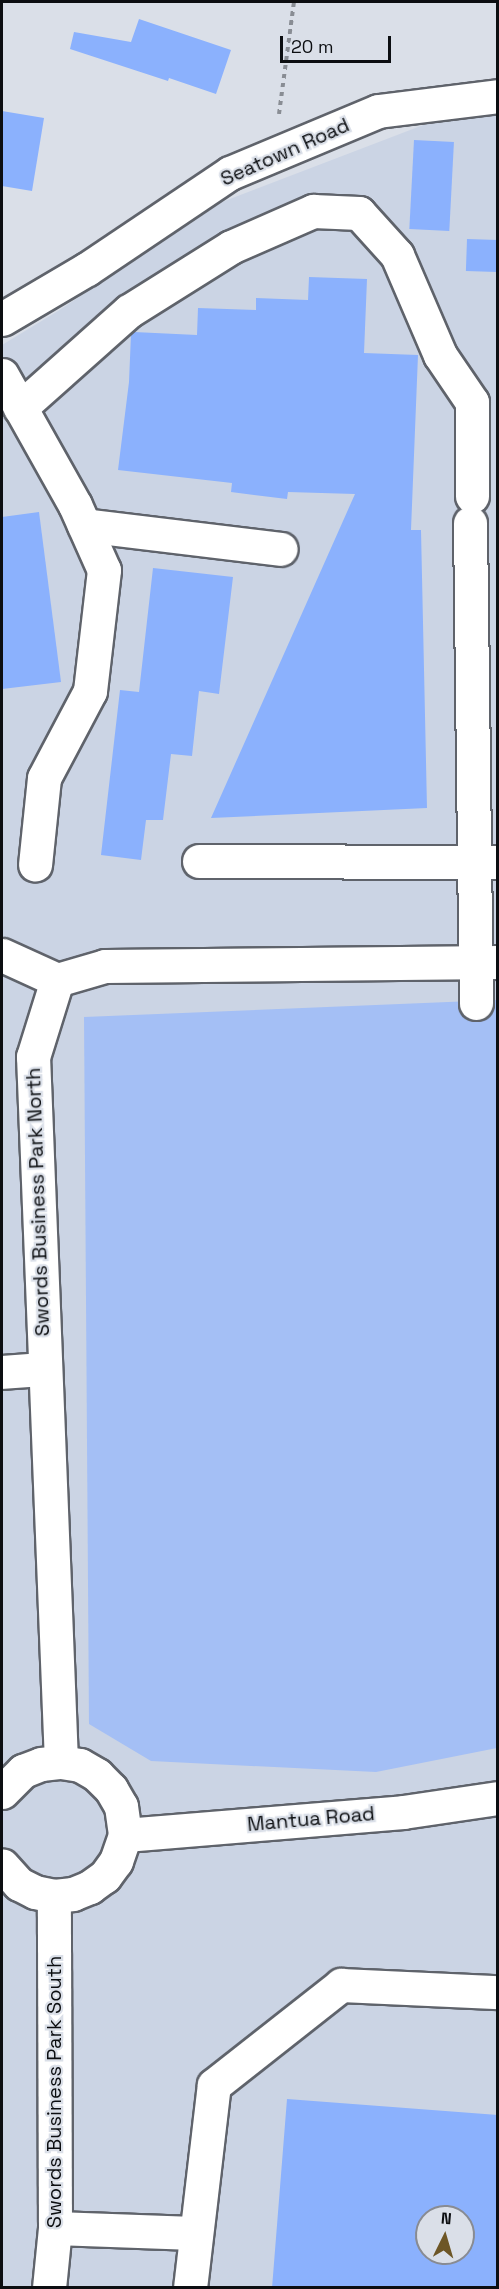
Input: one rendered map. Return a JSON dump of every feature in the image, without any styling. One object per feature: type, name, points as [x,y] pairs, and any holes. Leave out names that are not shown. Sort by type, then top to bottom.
[{"type":"street","name":"Seatown Road","points":[[2,319],[87,269],[230,173],[378,111],[498,96]]},
{"type":"street","points":[[20,408],[129,311],[231,247],[313,211],[359,213],[397,255],[440,355],[472,402],[471,510],[487,862],[487,962],[476,1003]]},
{"type":"street","points":[[2,375],[84,525],[104,570],[90,691],[44,778],[35,865]]},
{"type":"street","points":[[84,525],[280,549]]},
{"type":"street","points":[[199,861],[487,862]]},
{"type":"street","points":[[2,955],[57,980],[105,966],[487,962]]},
{"type":"street","name":"Swords Business Park North","points":[[57,980],[33,1057],[43,1369],[60,1762]]},
{"type":"street","points":[[2,1372],[43,1369]]},
{"type":"street","points":[[2,1792],[23,1771],[41,1764],[60,1762],[80,1765],[97,1775],[111,1789],[121,1806],[124,1835],[116,1861],[105,1876],[90,1887],[72,1894],[54,1896],[35,1892],[19,1884],[2,1865]]},
{"type":"street","name":"Mantua Road","points":[[124,1835],[403,1812],[498,1798]]},
{"type":"street","name":"Swords Business Park South","points":[[48,2288],[56,2228],[54,1896]]},
{"type":"street","points":[[190,2288],[194,2233],[214,2085],[341,1985],[498,1992]]},
{"type":"street","points":[[56,2228],[194,2233]]},
{"type":"path","points":[[288,149],[278,126],[294,2]]},
{"type":"shaded area","points":[[497,110],[497,2287],[2,2287],[2,345],[58,311],[222,202],[452,114]]},
{"type":"shaded area","points":[[497,1000],[497,1748],[376,1772],[151,1761],[89,1724],[84,1017]]},
{"type":"building","points":[[139,19],[231,50],[216,94],[70,49],[74,32],[131,42]]},
{"type":"building","points":[[2,111],[44,118],[32,191],[2,186]]},
{"type":"building","points":[[414,140],[454,142],[449,231],[409,229]]},
{"type":"building","points":[[467,239],[498,240],[497,272],[466,271]]},
{"type":"building","points":[[309,277],[367,279],[364,353],[418,355],[411,530],[421,530],[427,808],[211,818],[355,494],[288,492],[287,499],[231,492],[232,483],[118,470],[129,382],[131,334],[134,332],[197,335],[198,308],[256,310],[256,298],[308,300]]},
{"type":"building","points":[[39,512],[61,682],[2,689],[2,517]]},
{"type":"building","points":[[153,568],[233,577],[219,694],[199,691],[192,756],[171,754],[163,820],[146,820],[141,860],[101,855],[120,690],[139,692]]},
{"type":"building","points":[[287,2099],[498,2115],[498,2288],[272,2288]]}]
